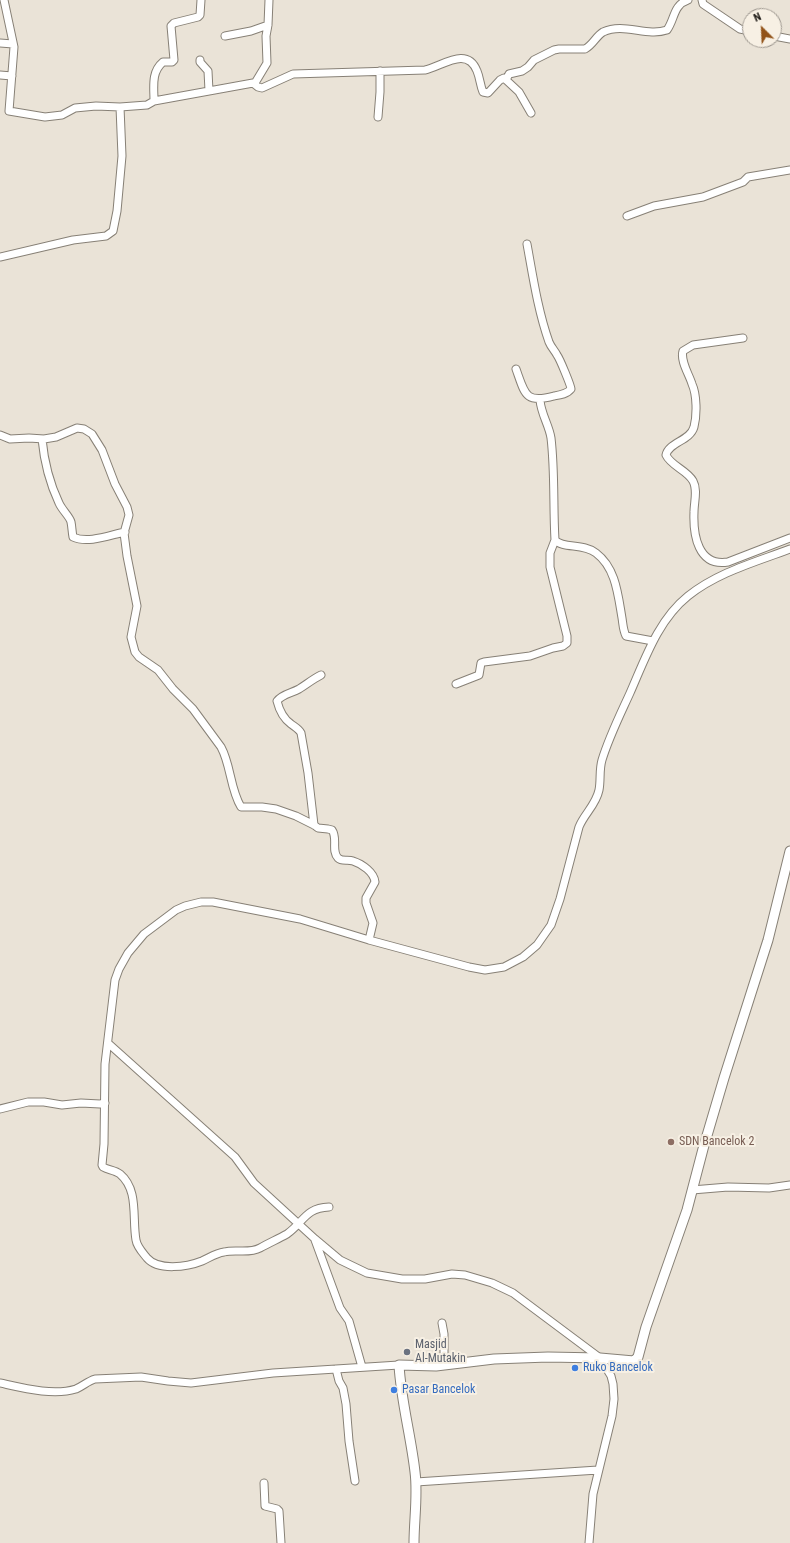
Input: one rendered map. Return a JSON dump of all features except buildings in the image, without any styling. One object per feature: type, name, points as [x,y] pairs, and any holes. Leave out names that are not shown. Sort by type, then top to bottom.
[{"type":"street","points":[[4,0],[13,44],[9,111]]},
{"type":"street","points":[[154,101],[154,77],[157,68],[163,62],[174,60],[171,26],[174,22],[198,17],[200,15],[201,0]]},
{"type":"street","points":[[255,83],[267,62],[266,36],[269,0]]},
{"type":"street","points":[[506,80],[509,74],[525,70],[534,60],[554,50],[582,50],[588,48],[602,33],[608,30],[630,28],[644,32],[661,32],[667,30],[676,9],[683,2],[688,0]]},
{"type":"street","points":[[702,0],[703,4],[742,29]]},
{"type":"street","points":[[225,36],[251,31],[268,25]]},
{"type":"street","points":[[0,43],[13,44]]},
{"type":"street","points":[[255,83],[258,87],[262,88],[293,74],[425,70],[455,58],[462,58],[469,60],[474,65],[477,70],[480,87],[485,94],[493,89],[500,80],[504,78],[518,92],[531,113]]},
{"type":"street","points":[[200,60],[208,71],[209,91]]},
{"type":"street","points":[[378,117],[380,71]]},
{"type":"street","points":[[0,75],[12,76]]},
{"type":"street","points":[[0,110],[45,117],[62,115],[75,108],[147,105],[154,101],[255,83]]},
{"type":"street","points":[[0,257],[73,240],[106,236],[113,231],[117,211],[122,156],[120,107]]},
{"type":"street","points":[[627,216],[654,206],[703,197],[743,182],[748,177],[790,170]]},
{"type":"street","points":[[516,369],[528,396],[531,398],[540,400],[568,392],[571,386],[560,360],[551,346],[542,322],[528,244]]},
{"type":"street","points":[[743,338],[693,346],[683,351],[683,358],[694,389],[694,427],[686,438],[671,447],[666,455],[669,460],[693,481],[695,487],[694,513],[696,538],[700,549],[712,562],[719,564],[728,562],[790,538]]},
{"type":"street","points":[[456,684],[479,675],[481,664],[484,662],[530,656],[552,648],[563,646],[567,643],[567,636],[550,567],[550,553],[555,540],[554,475],[551,439],[541,409],[540,400]]},
{"type":"street","points":[[0,435],[10,439],[42,439],[56,437],[77,428],[84,429],[92,434],[102,450],[115,484],[127,507],[129,515],[125,532],[127,556],[137,606],[131,637],[138,658],[158,670],[192,709],[221,747],[242,807],[269,808],[296,816],[318,828],[328,829],[334,832],[336,855],[338,858],[341,860],[352,860],[365,867],[373,876],[375,882],[366,898],[366,903],[373,923],[370,935]]},
{"type":"street","points":[[42,439],[50,479],[58,502],[70,519],[73,537],[79,540],[88,540],[125,532]]},
{"type":"street","points":[[555,540],[561,544],[590,549],[604,561],[615,582],[625,633],[628,637],[651,641]]},
{"type":"street","points":[[329,1207],[316,1209],[287,1233],[252,1251],[225,1251],[193,1264],[161,1266],[150,1261],[142,1252],[136,1242],[134,1207],[131,1191],[119,1173],[103,1168],[104,1144],[102,1103],[106,1064],[115,980],[125,958],[144,934],[160,921],[185,906],[201,902],[213,902],[300,919],[370,935],[469,967],[485,970],[504,967],[523,957],[537,945],[551,925],[560,899],[579,827],[590,810],[599,790],[602,760],[651,641],[676,606],[702,586],[749,564],[790,549]]},
{"type":"street","points":[[314,825],[308,773],[301,733],[284,717],[277,701],[321,675]]},
{"type":"street","points":[[0,1383],[46,1391],[59,1391],[76,1388],[89,1380],[95,1379],[141,1377],[168,1381],[191,1382],[273,1373],[399,1365],[444,1365],[494,1359],[572,1357],[634,1361],[638,1357],[646,1327],[680,1231],[724,1078],[765,951],[790,851]]},
{"type":"street","points":[[109,1044],[235,1157],[254,1183],[340,1260],[367,1273],[402,1280],[425,1279],[452,1274],[465,1275],[492,1283],[513,1293],[600,1358],[613,1384],[614,1399],[612,1416],[593,1494],[589,1543]]},
{"type":"street","points":[[0,1109],[28,1102],[44,1102],[62,1105],[102,1103]]},
{"type":"street","points":[[692,1190],[728,1187],[769,1188],[790,1185]]},
{"type":"street","points":[[315,1239],[340,1308],[348,1321],[362,1367]]},
{"type":"street","points":[[442,1323],[444,1334],[444,1365]]},
{"type":"street","points":[[399,1365],[403,1402],[412,1449],[416,1482],[414,1543]]},
{"type":"street","points":[[336,1369],[337,1376],[343,1388],[346,1404],[349,1441],[355,1481]]},
{"type":"street","points":[[416,1482],[598,1470]]},
{"type":"street","points":[[264,1483],[265,1506],[277,1509],[279,1511],[281,1543]]},
{"type":"place","name":"SDN Bancelok 2","points":[[671,1142]]},
{"type":"place","name":"Masjid Al-Mutakin","points":[[407,1352]]},
{"type":"place","name":"Ruko Bancelok","points":[[575,1368]]},
{"type":"place","name":"Pasar Bancelok","points":[[394,1390]]}]
